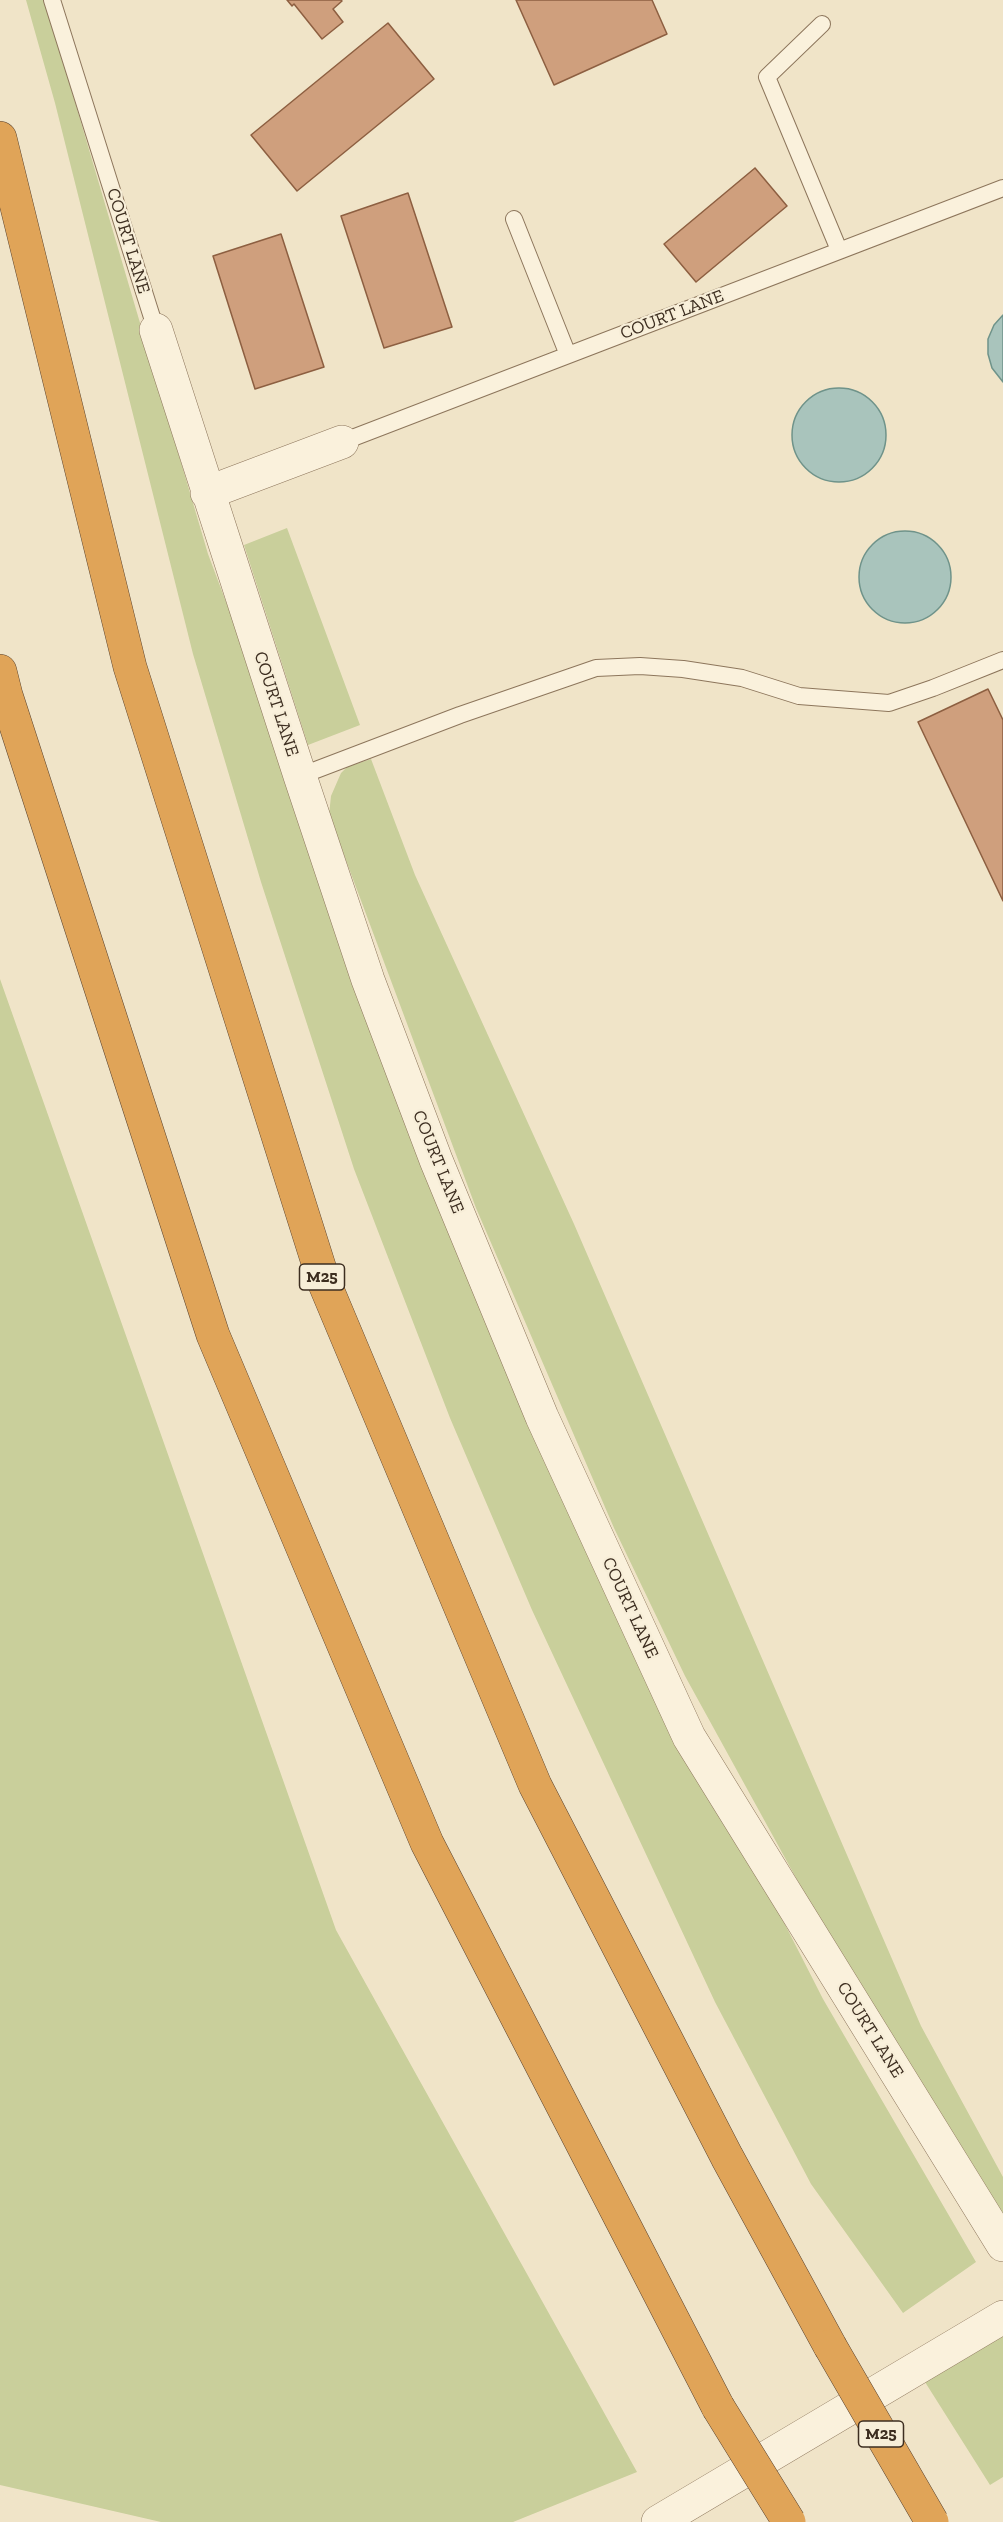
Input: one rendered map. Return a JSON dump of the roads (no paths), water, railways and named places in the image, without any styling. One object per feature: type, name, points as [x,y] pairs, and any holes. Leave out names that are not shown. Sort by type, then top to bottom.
[{"type":"highway","name":"M25","points":[[0,138],[130,667],[324,1282],[535,1785],[727,2157],[830,2346],[932,2522]]},
{"type":"highway","points":[[0,671],[213,1335],[427,1843],[718,2406],[789,2522]]},
{"type":"street","name":"COURT LANE","points":[[156,330],[207,493],[368,981],[436,1160],[543,1417],[689,1737],[1003,2245]]},
{"type":"street","points":[[207,493],[342,442]]},
{"type":"street","points":[[658,2522],[1003,2317]]},
{"type":"lane","name":"COURT LANE","points":[[52,0],[156,330]]},
{"type":"lane","points":[[822,24],[767,77],[839,250]]},
{"type":"lane","name":"COURT LANE","points":[[342,442],[1003,188]]},
{"type":"lane","points":[[514,219],[568,356]]},
{"type":"lane","points":[[300,776],[460,715],[596,668],[640,666],[683,669],[742,678],[799,696],[889,703],[1003,660]]},
{"type":"water","points":[[1003,315],[1003,382],[992,368],[988,354],[988,339],[994,325]]},
{"type":"water","points":[[830,388],[848,388],[873,401],[883,417],[886,435],[883,453],[873,469],[848,482],[830,482],[805,469],[792,444],[792,426],[805,401]]},
{"type":"water","points":[[905,531],[922,535],[937,545],[947,560],[951,577],[947,594],[937,609],[922,619],[905,623],[888,619],[873,609],[863,594],[859,577],[863,560],[873,545],[888,535]]}]
